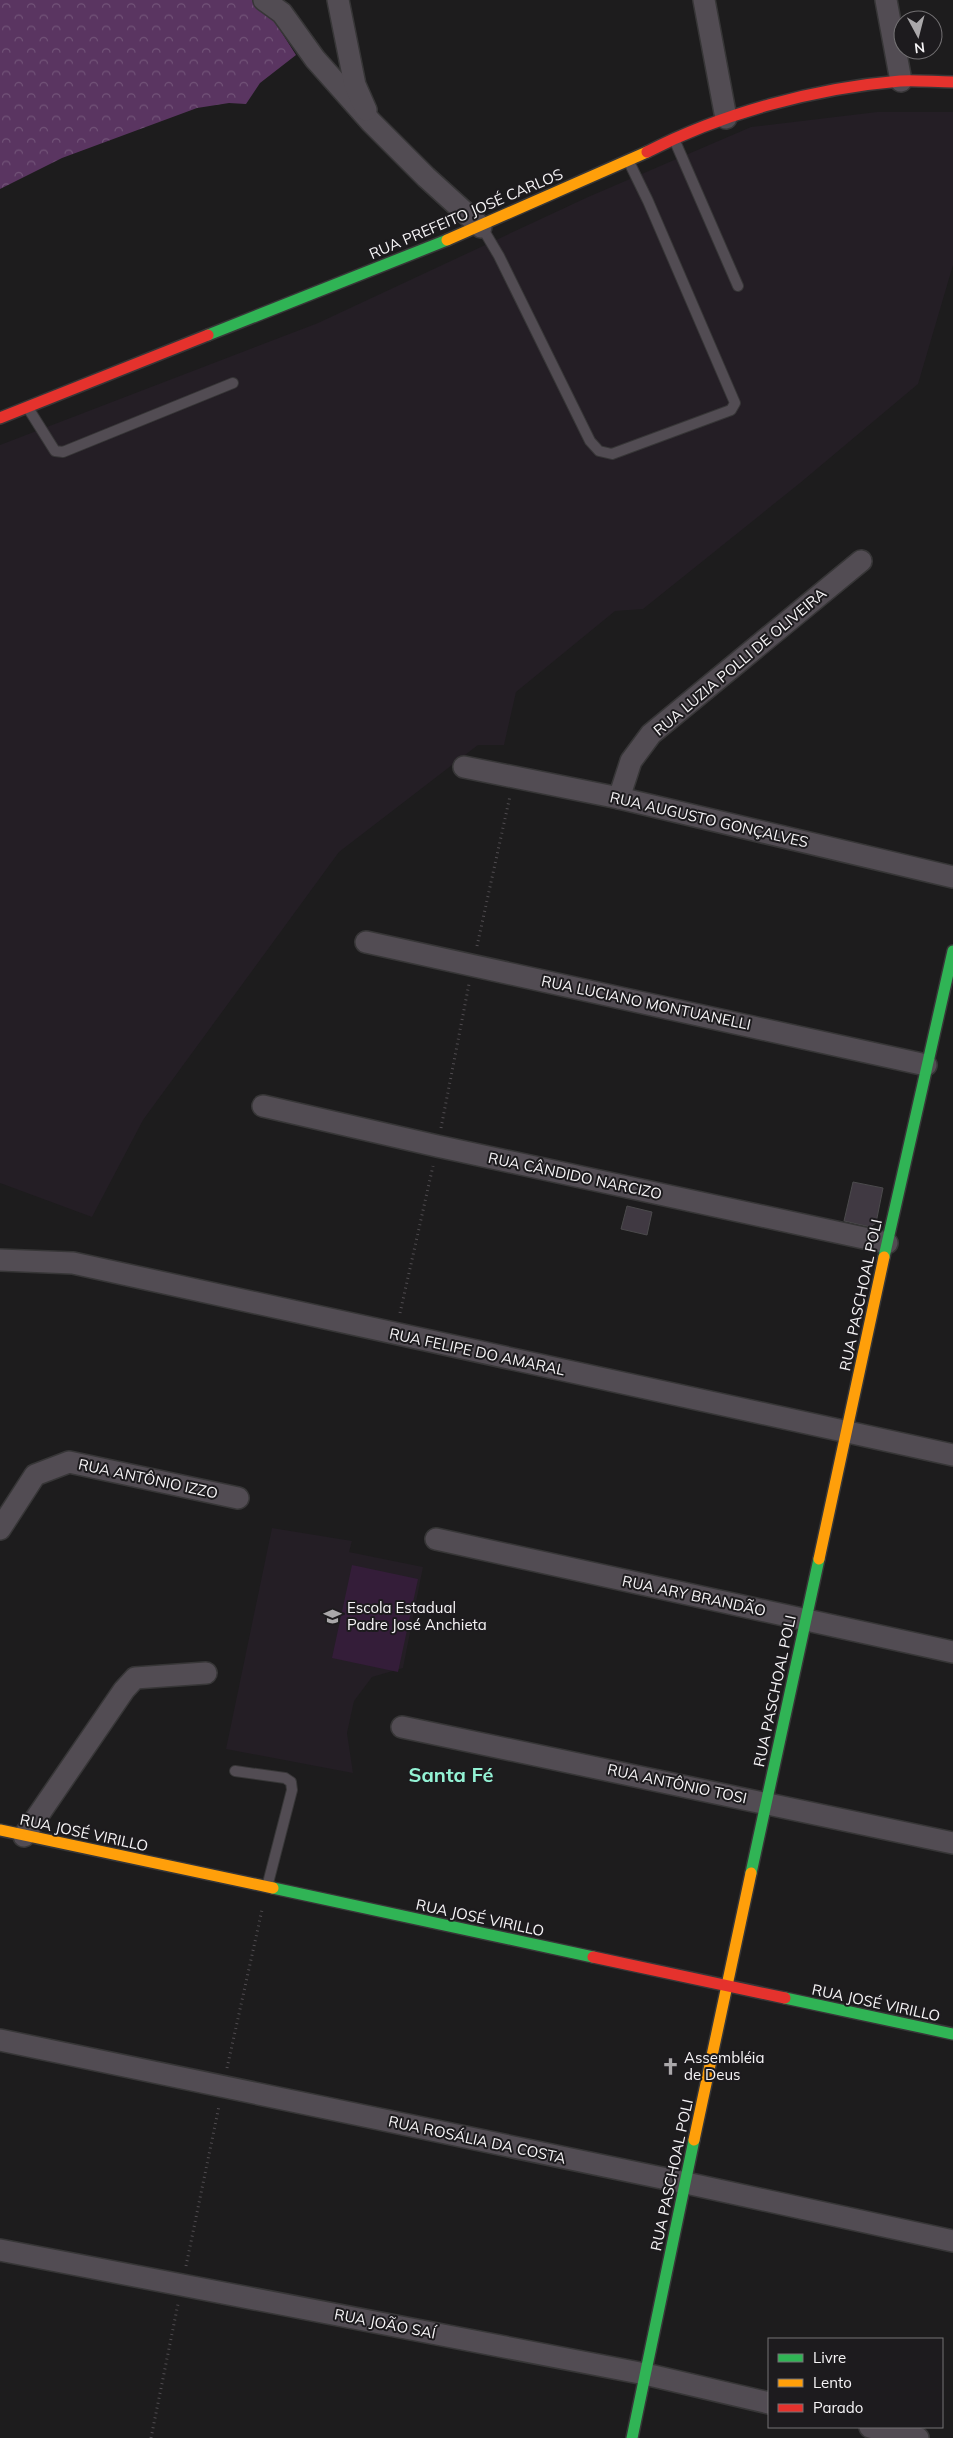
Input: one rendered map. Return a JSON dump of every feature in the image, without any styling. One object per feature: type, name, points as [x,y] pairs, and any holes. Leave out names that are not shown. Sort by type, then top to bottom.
[{"type":"street","points":[[264,0],[282,13],[315,59],[371,122],[426,177],[482,226]]},
{"type":"street","points":[[338,0],[356,86],[371,122]]},
{"type":"street","points":[[704,0],[726,118]]},
{"type":"street","points":[[886,0],[901,81]]},
{"type":"street","name":"RUA PREFEITO JOSÉ CARLOS","points":[[0,418],[482,226],[629,161],[673,138],[726,118],[795,98],[844,88],[901,81],[953,82]]},
{"type":"street","points":[[9,400],[28,407]]},
{"type":"street","name":"RUA LUZIA POLLI DE OLIVEIRA","points":[[619,798],[632,761],[651,734],[861,561]]},
{"type":"street","name":"RUA AUGUSTO GONÇALVES","points":[[464,767],[619,798],[953,877]]},
{"type":"street","name":"RUA LUCIANO MONTUANELLI","points":[[366,942],[926,1064]]},
{"type":"street","name":"RUA PASCHOAL POLI","points":[[632,2438],[766,1803],[926,1064],[953,951]]},
{"type":"street","name":"RUA CÂNDIDO NARCIZO","points":[[263,1106],[437,1146],[888,1243]]},
{"type":"street","name":"RUA FELIPE DO AMARAL","points":[[0,1260],[74,1262],[953,1455]]},
{"type":"street","name":"RUA ANTÔNIO IZZO","points":[[0,1529],[35,1475],[69,1462],[238,1498]]},
{"type":"street","name":"RUA ARY BRANDÃO","points":[[436,1539],[953,1652]]},
{"type":"street","points":[[24,1836],[124,1690],[135,1678],[206,1673]]},
{"type":"street","name":"RUA ANTÔNIO TOSI","points":[[402,1727],[953,1843]]},
{"type":"street","name":"RUA JOSÉ VIRILLO","points":[[0,1830],[953,2034]]},
{"type":"street","name":"RUA ROSÁLIA DA COSTA","points":[[0,2040],[686,2182],[953,2241]]},
{"type":"street","name":"RUA JOÃO SAÍ","points":[[0,2250],[645,2374],[768,2403]]},
{"type":"street","points":[[874,2428],[918,2438]]},
{"type":"lane","points":[[673,138],[738,286]]},
{"type":"lane","points":[[482,226],[499,256],[590,441],[599,450],[612,454],[731,410],[735,403],[648,200],[629,161]]},
{"type":"lane","points":[[28,407],[55,451],[62,452],[233,383]]},
{"type":"lane","points":[[235,1771],[285,1778],[291,1782],[292,1790],[267,1888]]},
{"type":"path","points":[[396,1334],[514,778]]},
{"type":"path","points":[[151,2438],[222,2087],[267,1888]]},
{"type":"shaded area","points":[[877,112],[953,112],[953,265],[918,384],[800,483],[643,609],[615,611],[516,692],[504,745],[478,745],[339,852],[143,1120],[92,1217],[0,1183],[0,445],[318,323],[588,197],[751,127]]},
{"type":"shaded area","name":"Escola Estadual Padre José Anchieta","points":[[272,1528],[352,1541],[349,1552],[423,1567],[403,1668],[372,1677],[354,1701],[347,1733],[353,1773],[226,1749]]},
{"type":"shaded area","points":[[352,1565],[418,1579],[398,1672],[332,1658]]},
{"type":"green space","points":[[0,0],[261,0],[296,55],[260,83],[246,104],[229,103],[197,108],[62,158],[0,189]]},
{"type":"building","points":[[853,1182],[883,1188],[876,1223],[870,1227],[844,1221]]},
{"type":"building","points":[[627,1206],[652,1212],[647,1235],[621,1229]]},
{"type":"traffic: fast","points":[[208,335],[447,240]]},
{"type":"traffic: fast","points":[[884,1257],[953,951]]},
{"type":"traffic: fast","points":[[751,1873],[819,1559]]},
{"type":"traffic: fast","points":[[273,1888],[593,1957]]},
{"type":"traffic: fast","points":[[785,1998],[953,2034]]},
{"type":"traffic: fast","points":[[632,2438],[694,2140]]},
{"type":"traffic: slow","points":[[447,240],[647,152]]},
{"type":"traffic: slow","points":[[819,1559],[884,1257]]},
{"type":"traffic: slow","points":[[0,1830],[273,1888]]},
{"type":"traffic: slow","points":[[694,2140],[751,1873]]},
{"type":"traffic: jam","points":[[647,152],[706,125],[803,96],[868,84],[900,81],[953,82]]},
{"type":"traffic: jam","points":[[0,418],[208,335]]},
{"type":"traffic: jam","points":[[593,1957],[785,1998]]},
{"type":"place","name":"Escola Estadual Padre José Anchieta","points":[[333,1617]]},
{"type":"place","name":"Assembléia de Deus","points":[[670,2067]]},
{"type":"district","name":"Santa Fé","points":[[451,1775]]}]
